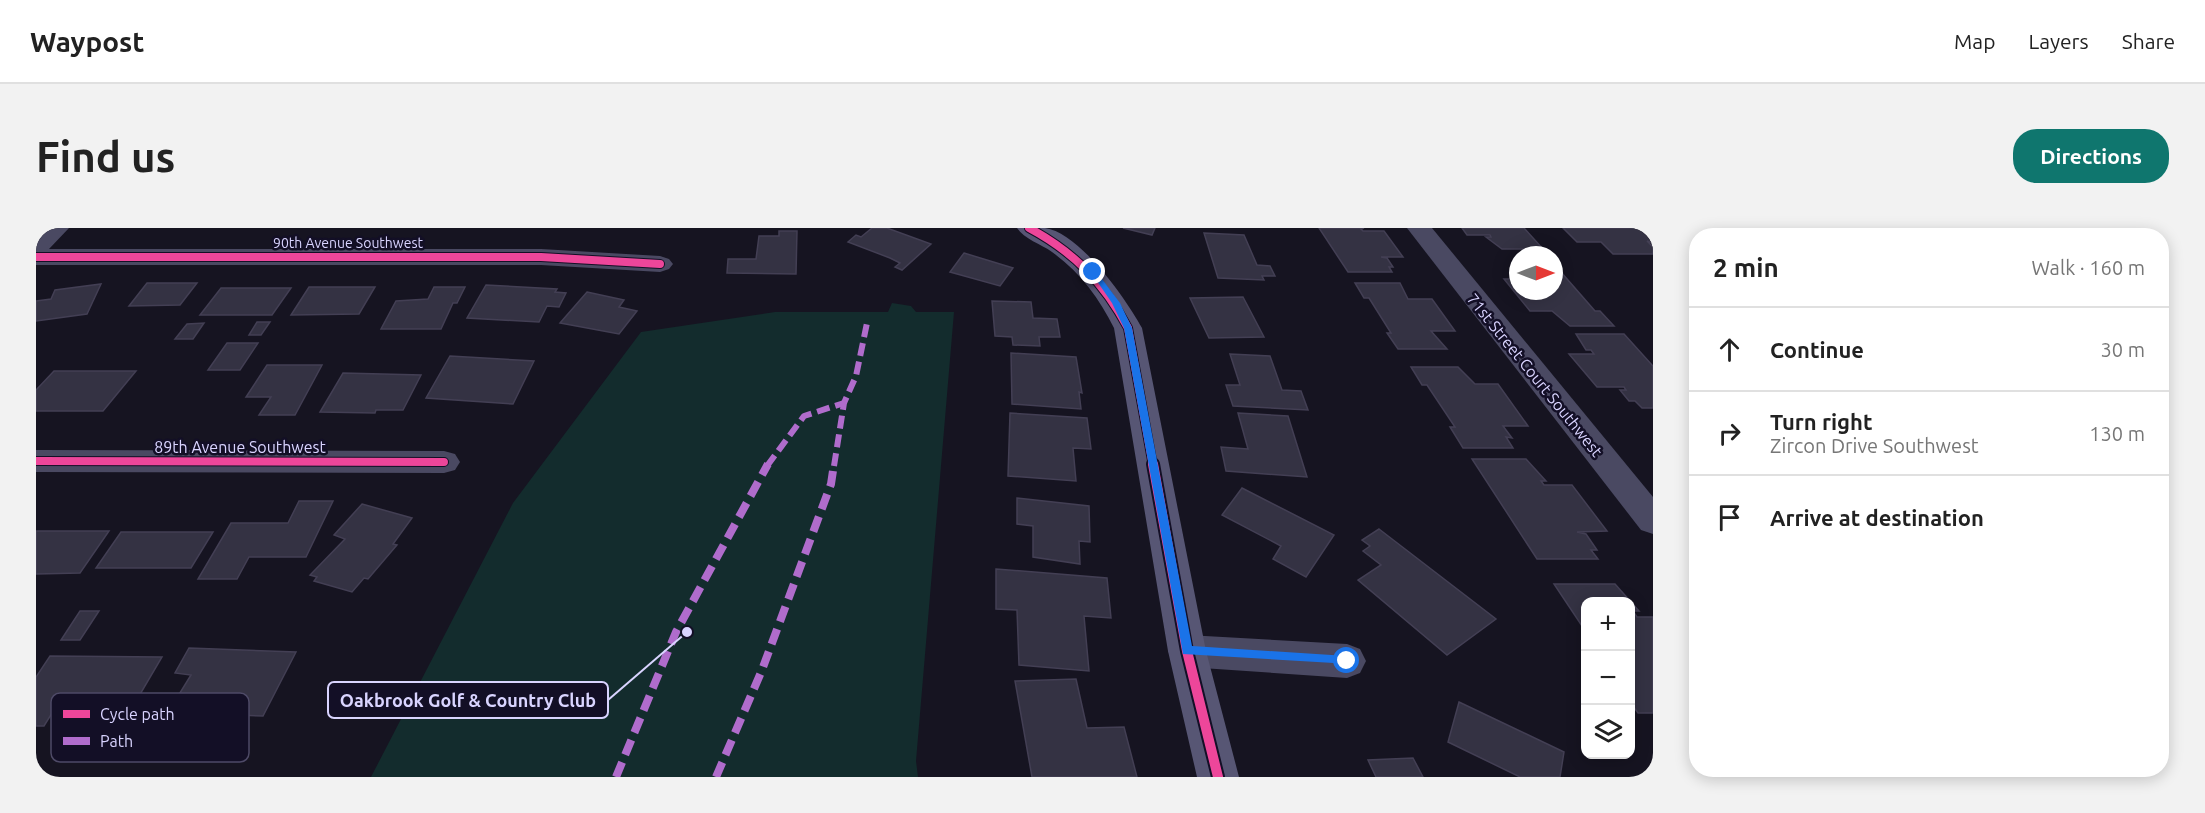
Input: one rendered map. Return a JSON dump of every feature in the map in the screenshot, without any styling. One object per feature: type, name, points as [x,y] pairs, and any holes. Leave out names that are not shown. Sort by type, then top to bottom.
[{"type":"street","points":[[36,248],[57,228]]},
{"type":"street","points":[[1029,228],[1065,248],[1093,272],[1116,303],[1128,328],[1187,651],[1218,777]]},
{"type":"street","name":"71st Street Court Southwest","points":[[1419,228],[1527,367],[1653,521]]},
{"type":"street","name":"90th Avenue Southwest","points":[[36,257],[541,257],[660,264]]},
{"type":"street","name":"89th Avenue Southwest","points":[[36,461],[444,462]]},
{"type":"street","points":[[1187,651],[1347,661]]},
{"type":"green space","points":[[892,303],[911,306],[916,312],[954,312],[916,761],[918,777],[371,777],[513,503],[641,332],[775,312],[888,312]]},
{"type":"building","points":[[872,228],[887,228],[931,244],[902,270],[895,267],[900,263],[848,242],[856,235],[861,237]]},
{"type":"building","points":[[1123,228],[1155,228],[1152,235]]},
{"type":"building","points":[[1319,228],[1364,228],[1361,229],[1363,231],[1384,231],[1403,257],[1381,257],[1387,258],[1393,267],[1389,267],[1392,272],[1348,272]]},
{"type":"building","points":[[1462,228],[1524,228],[1540,246],[1509,246],[1509,249],[1502,249],[1486,237],[1491,237],[1490,235],[1467,235]]},
{"type":"building","points":[[1563,228],[1653,228],[1653,243],[1647,241],[1653,247],[1653,254],[1613,254],[1601,242],[1577,242]]},
{"type":"building","points":[[779,231],[797,231],[796,274],[727,273],[728,259],[756,259],[759,236],[779,236]]},
{"type":"building","points":[[1204,233],[1244,235],[1257,265],[1270,266],[1275,276],[1262,276],[1264,280],[1218,278]]},
{"type":"building","points":[[964,253],[1013,268],[1000,286],[950,272]]},
{"type":"building","points":[[1563,274],[1595,311],[1600,311],[1614,326],[1570,326],[1552,311],[1530,311],[1521,300],[1563,300]]},
{"type":"building","points":[[147,283],[197,283],[180,305],[129,306]]},
{"type":"building","points":[[1355,283],[1400,283],[1408,299],[1432,299],[1455,331],[1431,331],[1447,349],[1398,349],[1387,333],[1391,333],[1369,298],[1364,298]]},
{"type":"building","points":[[101,284],[87,314],[36,321],[36,301],[51,299],[55,290]]},
{"type":"building","points":[[486,285],[557,289],[555,292],[566,293],[559,307],[547,306],[539,322],[467,318]]},
{"type":"building","points":[[309,287],[375,287],[359,314],[291,315]]},
{"type":"building","points":[[434,287],[465,287],[457,303],[453,303],[441,329],[381,329],[396,301],[428,299]]},
{"type":"building","points":[[221,288],[291,288],[272,315],[200,315]]},
{"type":"building","points":[[587,292],[624,300],[619,307],[637,311],[619,334],[560,323]]},
{"type":"building","points":[[1243,297],[1264,337],[1209,338],[1190,298]]},
{"type":"building","points":[[992,301],[1031,302],[1033,318],[1057,319],[1060,337],[1039,337],[1040,346],[1013,345],[1012,337],[995,336]]},
{"type":"building","points":[[257,322],[270,322],[261,335],[249,335]]},
{"type":"building","points":[[204,323],[193,339],[175,339],[187,324]]},
{"type":"building","points":[[1576,334],[1624,334],[1653,366],[1653,408],[1642,408],[1635,401],[1629,401],[1620,390],[1626,390],[1624,387],[1597,387],[1569,354],[1594,354],[1591,350],[1586,350]]},
{"type":"building","points":[[227,343],[258,343],[240,370],[208,370]]},
{"type":"building","points":[[1011,353],[1076,357],[1082,393],[1079,392],[1081,409],[1012,404]]},
{"type":"building","points":[[1230,354],[1270,356],[1282,390],[1301,391],[1308,410],[1233,406],[1226,385],[1240,385]]},
{"type":"building","points":[[450,356],[534,361],[513,404],[426,398]]},
{"type":"building","points":[[267,365],[322,365],[295,415],[259,415],[271,397],[246,397]]},
{"type":"building","points":[[1411,367],[1458,367],[1475,384],[1498,384],[1528,426],[1503,426],[1512,438],[1506,437],[1513,448],[1463,448],[1450,427],[1455,427],[1427,385],[1422,385]]},
{"type":"building","points":[[54,371],[136,371],[103,411],[36,411],[36,390]]},
{"type":"building","points":[[343,373],[421,375],[403,410],[376,410],[375,413],[320,412]]},
{"type":"building","points":[[1010,413],[1087,418],[1091,449],[1073,448],[1076,481],[1008,476]]},
{"type":"building","points":[[1238,413],[1288,416],[1307,477],[1226,471],[1221,447],[1248,449]]},
{"type":"building","points":[[1472,459],[1526,459],[1546,481],[1541,481],[1544,485],[1572,485],[1607,531],[1577,532],[1586,534],[1597,550],[1591,550],[1598,559],[1537,559]]},
{"type":"building","points":[[1242,488],[1334,535],[1306,577],[1273,559],[1281,546],[1222,515]]},
{"type":"building","points":[[1017,498],[1089,506],[1090,542],[1079,541],[1080,564],[1033,557],[1033,526],[1017,524]]},
{"type":"building","points":[[299,501],[333,501],[306,557],[249,557],[237,579],[198,579],[231,523],[288,523]]},
{"type":"building","points":[[362,504],[412,518],[393,544],[397,545],[368,579],[364,578],[352,592],[314,581],[317,577],[310,575],[345,539],[334,535]]},
{"type":"building","points":[[1379,529],[1496,619],[1447,655],[1358,580],[1381,565],[1363,551],[1370,546],[1362,540]]},
{"type":"building","points":[[36,531],[109,531],[80,573],[36,574]]},
{"type":"building","points":[[121,532],[213,532],[191,568],[96,568]]},
{"type":"building","points":[[996,569],[1107,578],[1111,618],[1084,616],[1089,671],[1019,665],[1017,610],[996,609]]},
{"type":"building","points":[[1554,584],[1615,584],[1627,597],[1581,597],[1581,624]]},
{"type":"building","points":[[80,611],[99,611],[80,640],[61,640]]},
{"type":"building","points":[[1635,614],[1637,617],[1653,617],[1653,713],[1638,713],[1635,709]]},
{"type":"building","points":[[189,648],[296,652],[263,716],[249,715],[249,693],[180,693],[191,675],[175,673]]},
{"type":"building","points":[[50,656],[162,657],[141,693],[51,693],[51,715],[44,726],[36,726],[36,677]]},
{"type":"building","points":[[1076,679],[1087,728],[1124,727],[1137,777],[1032,777],[1015,681]]},
{"type":"building","points":[[1459,702],[1564,752],[1560,777],[1520,777],[1448,742]]},
{"type":"building","points":[[1413,758],[1423,777],[1376,777],[1368,760]]},
{"type":"marked path","points":[[716,777],[762,670],[831,484],[844,403],[856,376],[867,323]]},
{"type":"marked path","points":[[616,777],[676,632],[762,472],[804,416],[844,403]]},
{"type":"cycle path","points":[[1029,228],[1061,247],[1088,269],[1110,296],[1128,328],[1187,651],[1218,777]]},
{"type":"cycle path","points":[[36,257],[541,257],[660,264]]},
{"type":"cycle path","points":[[36,461],[444,462]]},
{"type":"place","name":"Oakbrook Golf & Country Club","points":[[687,632]]},
{"type":"route","points":[[1093,272],[1116,303],[1128,328],[1187,651],[1347,661]]}]
